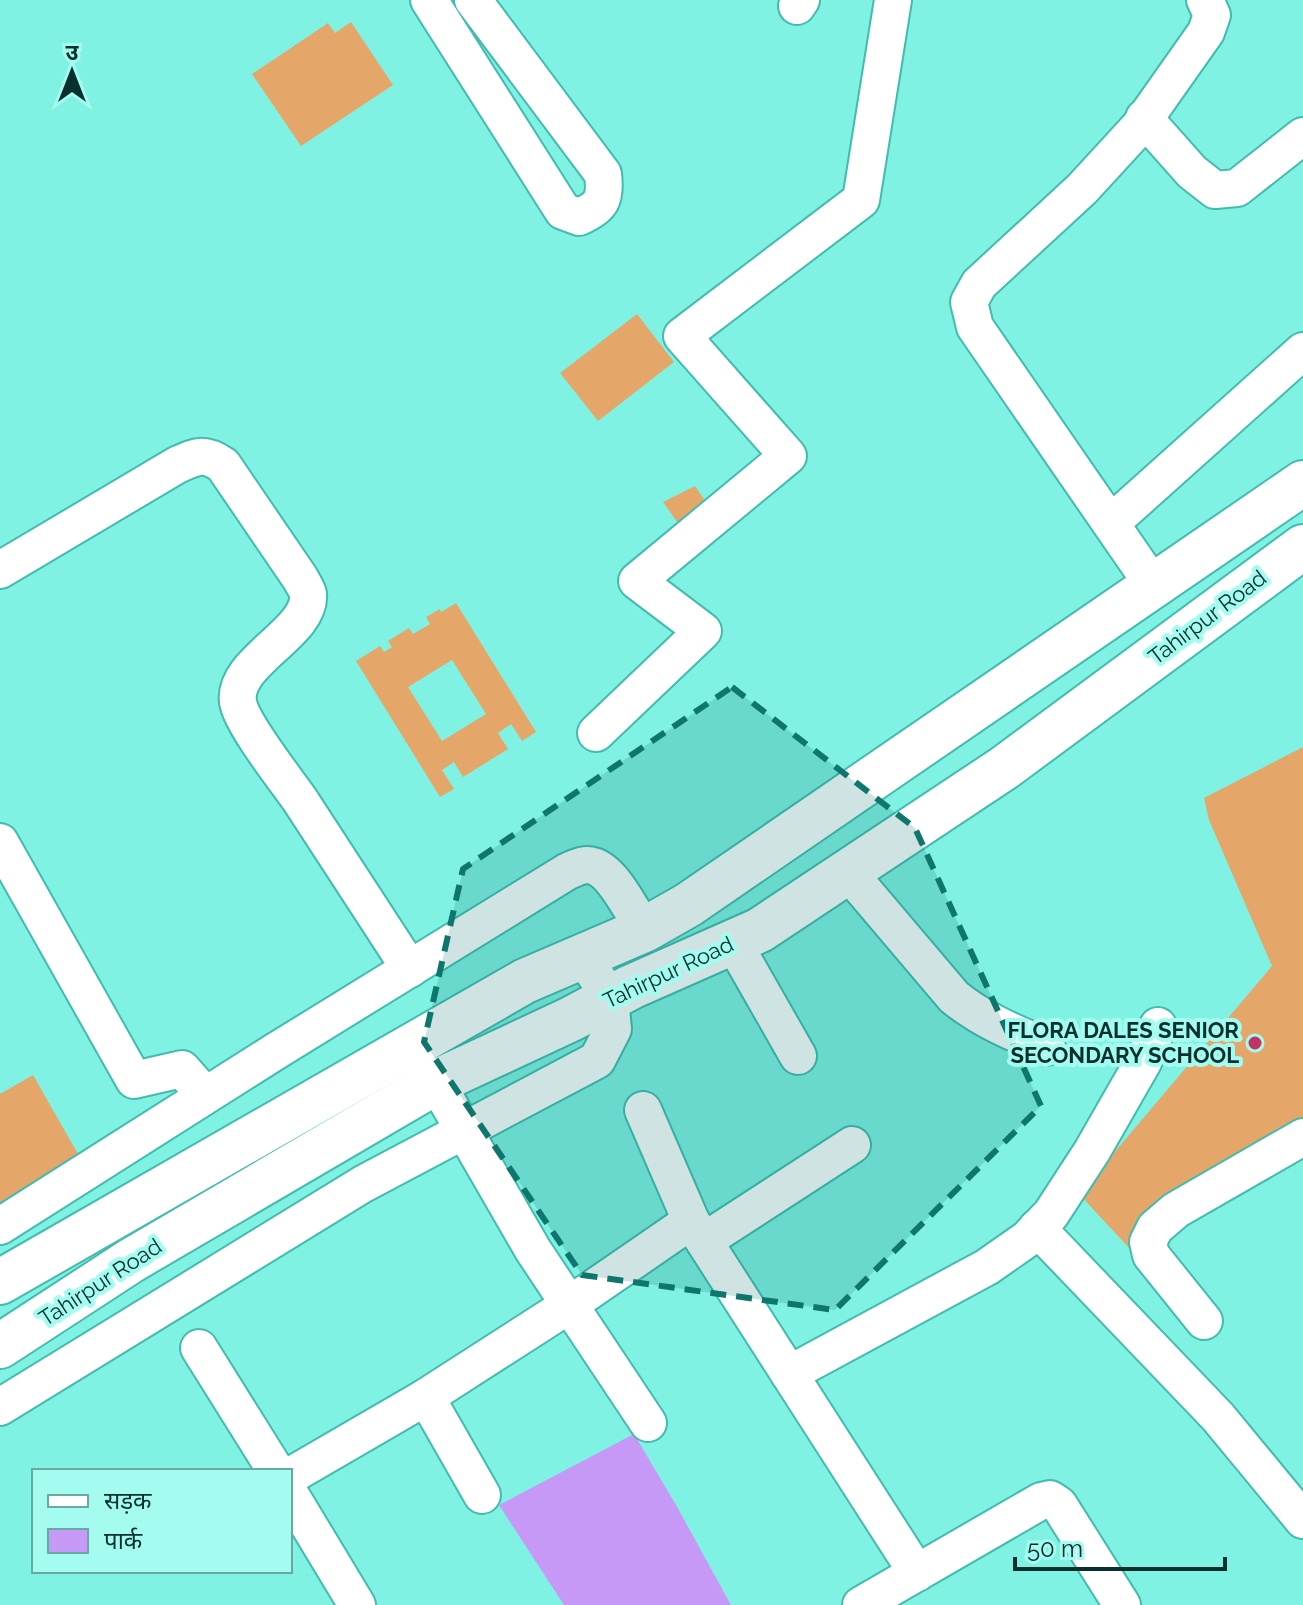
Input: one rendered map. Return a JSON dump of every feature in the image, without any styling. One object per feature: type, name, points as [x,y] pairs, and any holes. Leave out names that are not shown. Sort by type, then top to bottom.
[{"type":"main road","points":[[0,1282],[525,981],[644,930],[688,905],[1303,483]]},
{"type":"main road","name":"Tahirpur Road","points":[[0,1346],[132,1260],[436,1082],[760,930],[1004,768],[1300,552]]},
{"type":"street","points":[[429,0],[563,211],[579,217],[595,210],[605,193],[603,174],[473,0]]},
{"type":"street","points":[[596,733],[703,631],[637,581],[788,456],[682,336],[861,200],[893,0]]},
{"type":"street","points":[[1153,585],[975,327],[969,302],[979,284],[1082,189],[1139,127],[1206,32],[1212,15],[1205,0]]},
{"type":"street","points":[[1144,118],[1192,172],[1215,190],[1237,188],[1303,136]]},
{"type":"street","points":[[1111,523],[1303,351]]},
{"type":"street","points":[[0,570],[177,465],[197,456],[212,457],[223,465],[308,593],[305,612],[273,648],[247,671],[238,688],[238,705],[248,725],[410,969]]},
{"type":"street","points":[[0,842],[134,1080],[182,1069],[205,1095]]},
{"type":"street","points":[[0,1226],[205,1095],[568,871],[583,865],[595,866],[605,873],[617,886],[644,930]]},
{"type":"street","points":[[848,872],[954,997],[974,1013],[1047,1047]]},
{"type":"street","points":[[733,942],[798,1056]]},
{"type":"street","points":[[0,1407],[363,1184],[597,1060],[613,1029],[610,998],[583,956]]},
{"type":"street","points":[[789,1374],[987,1267],[1027,1239],[1051,1214],[1092,1151],[1143,1062],[1158,1026]]},
{"type":"street","points":[[436,1082],[533,1250],[648,1423]]},
{"type":"street","points":[[643,1110],[698,1231],[917,1573]]},
{"type":"street","points":[[292,1475],[426,1397],[569,1305],[852,1145]]},
{"type":"street","points":[[1204,1321],[1151,1255],[1148,1242],[1155,1228],[1176,1210],[1299,1149]]},
{"type":"street","points":[[1037,1228],[1218,1417],[1303,1520]]},
{"type":"street","points":[[199,1348],[275,1469]]},
{"type":"street","points":[[426,1397],[482,1495]]},
{"type":"street","points":[[292,1497],[357,1605]]},
{"type":"street","points":[[861,1605],[1041,1501],[1050,1499],[1059,1505],[1122,1605]]},
{"type":"highlighted area","points":[[732,687],[915,828],[1041,1106],[835,1310],[582,1275],[424,1042],[463,869]]},
{"type":"green space","points":[[634,1434],[731,1605],[564,1605],[499,1505]]},
{"type":"building","points":[[351,22],[393,85],[301,146],[252,74],[328,23],[335,33]]},
{"type":"building","points":[[637,314],[674,362],[598,421],[560,373]]},
{"type":"building","points":[[695,486],[712,511],[685,533],[663,502]]},
{"type":"building","points":[[456,603],[536,732],[522,741],[511,724],[498,733],[508,749],[463,777],[454,762],[442,770],[454,789],[440,797],[356,661],[380,646],[384,652],[392,647],[388,641],[409,628],[413,634],[430,624],[426,617],[440,609],[441,612]],"holes":[[[452,660],[486,714],[442,741],[408,687]]]},
{"type":"building","name":"FLORA DALES SENIOR SECONDARY SCHOOL","points":[[1303,747],[1303,1121],[1142,1218],[1131,1250],[1079,1194],[1272,966],[1209,820],[1204,798]]},
{"type":"building","points":[[33,1075],[86,1168],[0,1207],[0,1094]]},
{"type":"place","name":"FLORA DALES SENIOR SECONDARY SCHOOL","points":[[1255,1043]]}]
